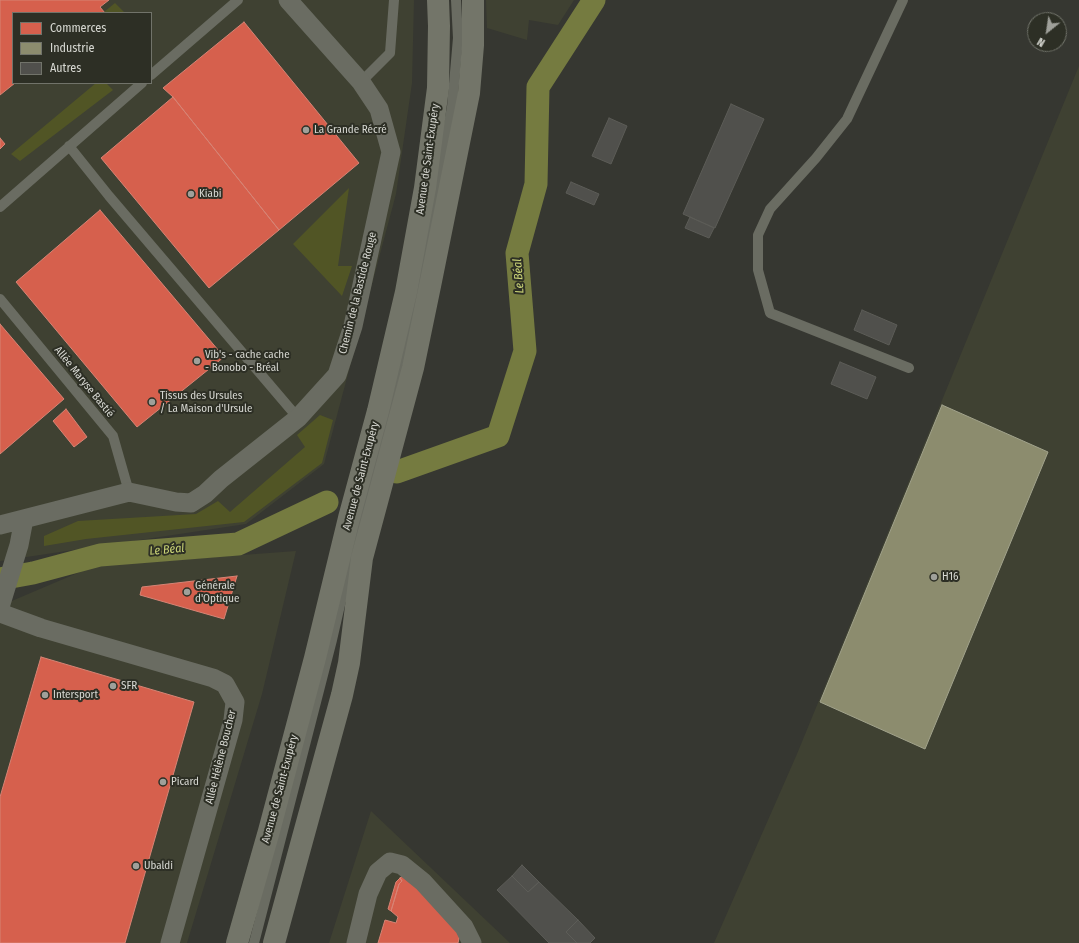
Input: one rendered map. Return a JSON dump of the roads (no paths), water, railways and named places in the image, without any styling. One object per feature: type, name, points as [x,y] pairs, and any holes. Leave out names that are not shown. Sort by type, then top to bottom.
[{"type":"main road","name":"Avenue de Saint-Exupéry","points":[[237,943],[270,831],[349,518],[378,411],[406,292],[425,188],[438,88],[438,0]]},
{"type":"main road","name":"Avenue de Saint-Exupéry","points":[[274,943],[342,695],[349,663],[362,558],[413,368],[468,92],[473,45],[473,0]]},
{"type":"main road","points":[[226,943],[250,899]]},
{"type":"main road","points":[[281,943],[283,912]]},
{"type":"street","name":"Chemin de la Bastide Rouge","points":[[0,524],[129,492],[176,502],[191,503],[205,494],[221,479],[298,418],[338,375],[352,326],[391,152],[379,109],[361,82],[288,0]]},
{"type":"street","points":[[3,599],[19,545],[24,519]]},
{"type":"street","name":"Allée Hélène Boucher","points":[[0,613],[41,628],[212,678],[225,684],[235,702],[233,720],[170,943]]},
{"type":"street","points":[[356,943],[368,894],[378,872],[390,862],[402,866],[423,882],[464,927],[472,943]]},
{"type":"lane","points":[[152,74],[238,0]]},
{"type":"lane","points":[[361,82],[390,53],[394,0]]},
{"type":"lane","points":[[456,0],[458,38],[468,92]]},
{"type":"lane","points":[[903,0],[847,119],[816,158],[770,209],[758,235],[758,270],[770,313],[909,368]]},
{"type":"lane","points":[[254,943],[312,721],[358,527],[399,373],[418,288],[452,107],[458,38]]},
{"type":"lane","points":[[0,207],[141,84]]},
{"type":"lane","points":[[69,146],[119,208],[298,418]]},
{"type":"lane","name":"Allée Maryse Bastié","points":[[0,299],[113,436],[129,492]]},
{"type":"waterway","name":"Le Béal","points":[[397,472],[498,436],[525,351],[517,253],[536,184],[538,87],[594,0]]},
{"type":"waterway","name":"Le Béal","points":[[0,579],[33,573],[100,555],[238,544],[327,502]]},
{"type":"place","name":"La Grande Récré","points":[[306,130]]},
{"type":"place","name":"Kiabi","points":[[191,194]]},
{"type":"place","name":"Vib's - cache cache - Bonobo - Bréal","points":[[197,361]]},
{"type":"place","name":"Tissus des Ursules / La Maison d'Ursule","points":[[152,402]]},
{"type":"place","name":"H16","points":[[934,577]]},
{"type":"place","name":"Générale d'Optique","points":[[187,592]]},
{"type":"place","name":"SFR","points":[[113,686]]},
{"type":"place","name":"Intersport","points":[[45,695]]},
{"type":"place","name":"Picard","points":[[163,782]]},
{"type":"place","name":"Ubaldi","points":[[136,866]]}]
